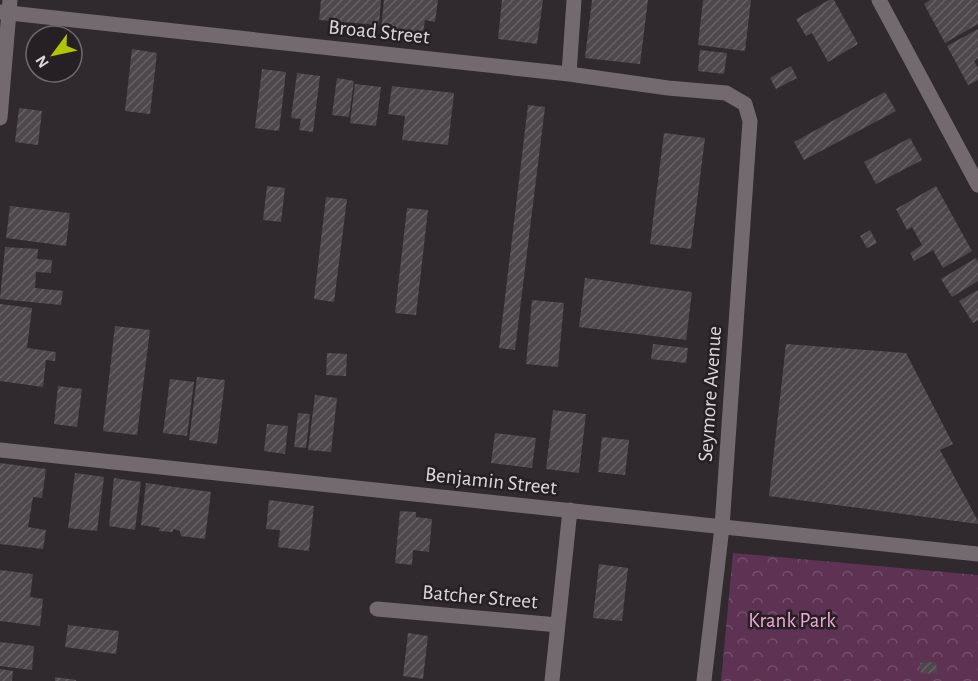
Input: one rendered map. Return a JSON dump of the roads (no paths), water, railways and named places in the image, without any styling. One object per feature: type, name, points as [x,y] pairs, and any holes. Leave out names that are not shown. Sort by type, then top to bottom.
[{"type":"street","points":[[569,74],[574,0]]},
{"type":"street","points":[[879,0],[978,185]]},
{"type":"street","points":[[0,118],[6,8]]},
{"type":"street","name":"Broad Street","points":[[6,8],[569,74],[668,88],[726,93],[744,104],[746,109]]},
{"type":"street","name":"Seymore Avenue","points":[[704,681],[722,527],[750,121],[746,109]]},
{"type":"street","name":"Benjamin Street","points":[[0,450],[978,554]]},
{"type":"street","points":[[558,625],[570,510]]},
{"type":"street","name":"Batcher Street","points":[[377,609],[558,625],[552,681]]},
{"type":"park label","name":"Krank Park","points":[[792,620]]}]
